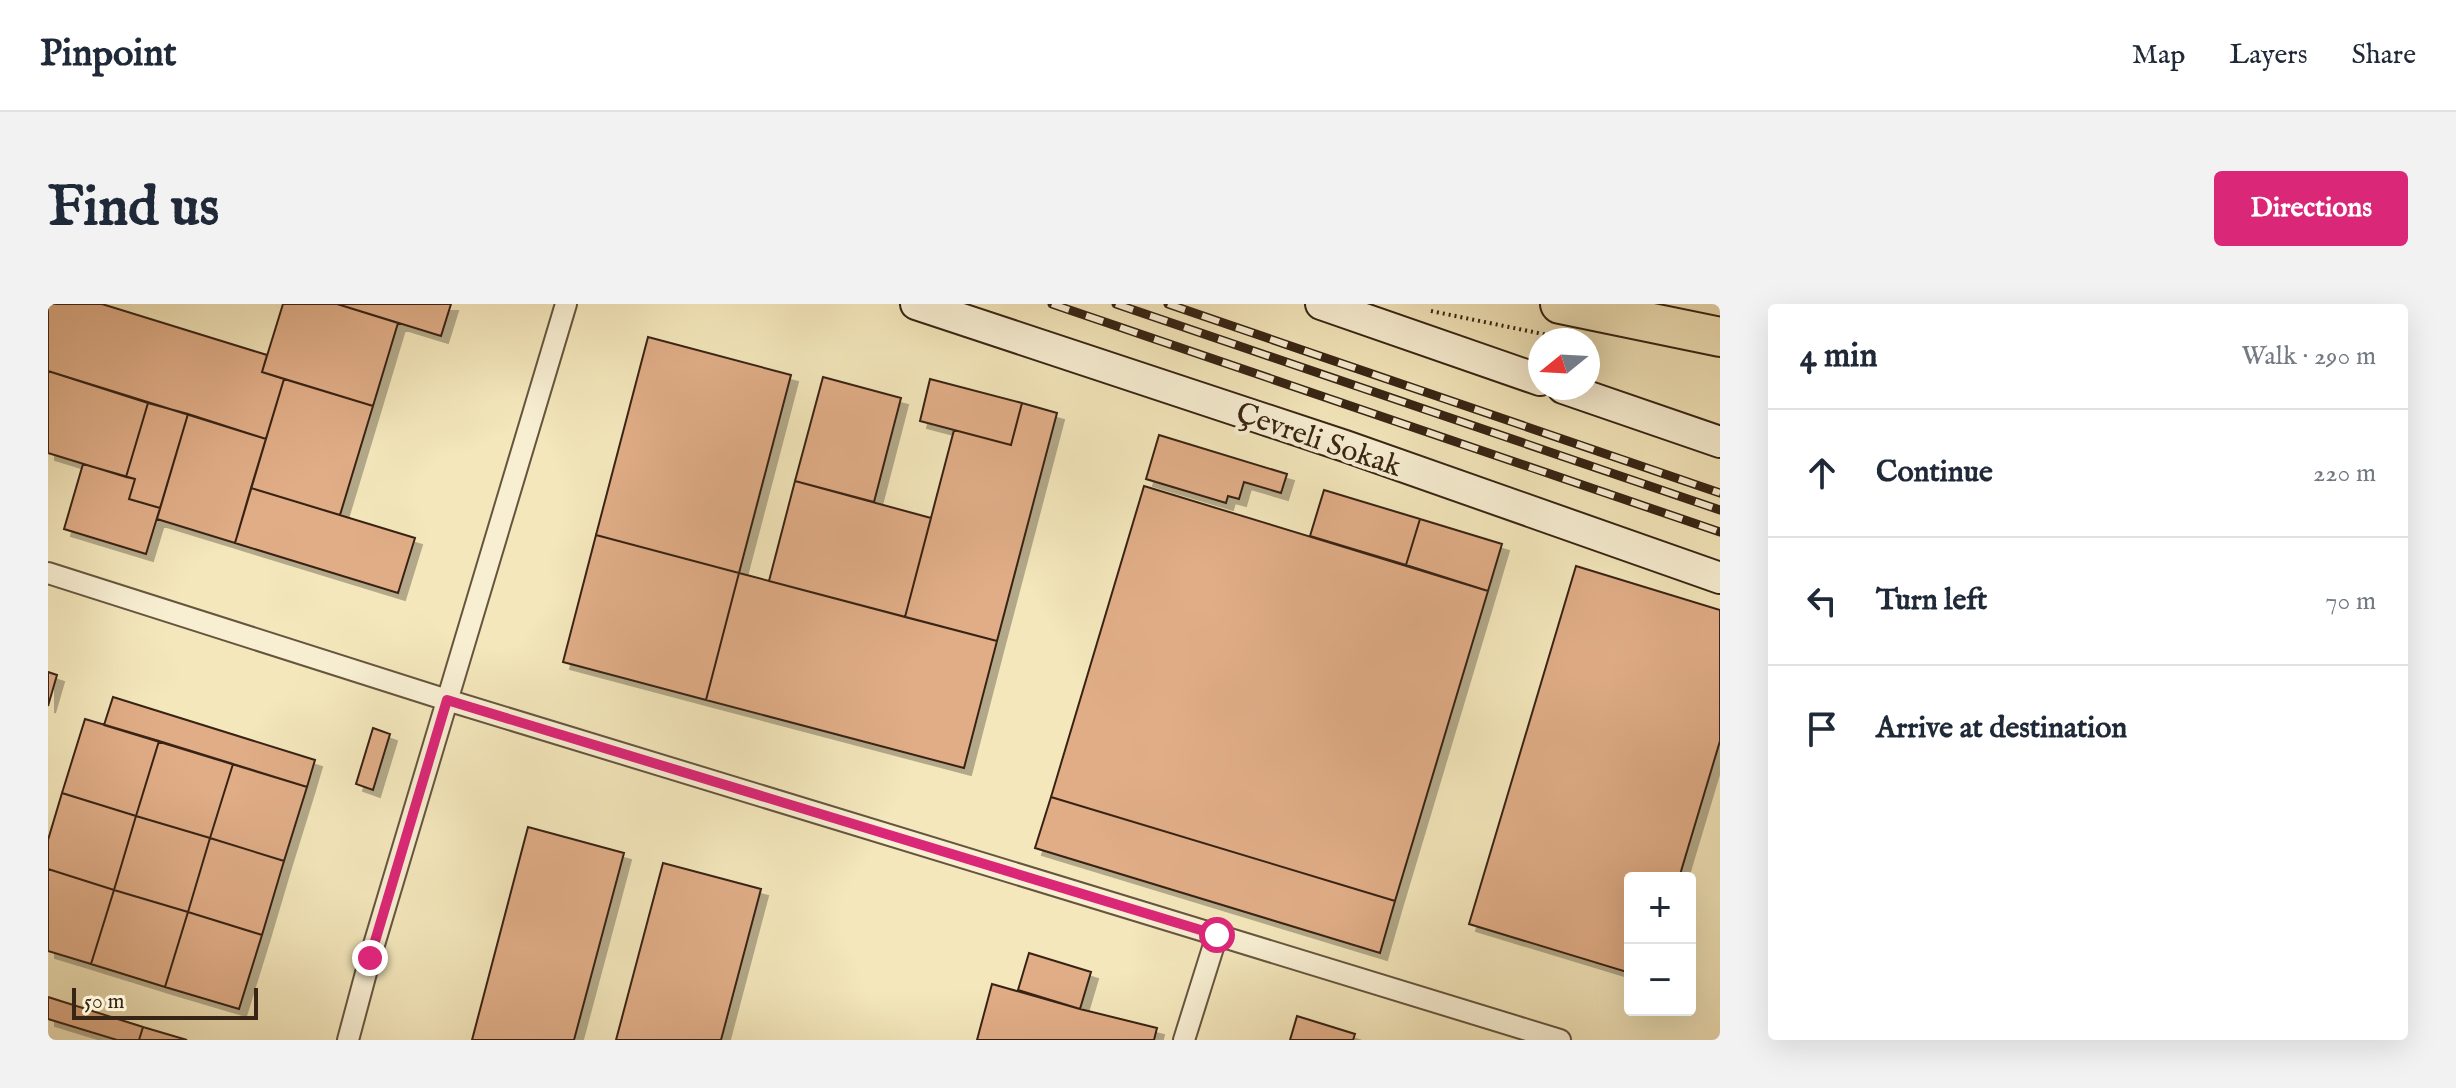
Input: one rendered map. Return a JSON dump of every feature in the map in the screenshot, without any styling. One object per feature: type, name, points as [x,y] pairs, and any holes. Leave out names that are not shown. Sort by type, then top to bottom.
[{"type":"highway","points":[[1560,320],[1720,337]]},
{"type":"street","points":[[348,1040],[566,304]]},
{"type":"street","name":"Çevreli Sokak","points":[[916,304],[1345,446],[1720,578]]},
{"type":"street","points":[[1321,304],[1528,376]]},
{"type":"street","points":[[1598,400],[1720,442]]},
{"type":"street","points":[[48,573],[447,700],[1560,1040]]},
{"type":"street","points":[[1184,1040],[1217,935]]},
{"type":"path","points":[[1420,309],[1560,320]]},
{"type":"building","points":[[48,304],[102,304],[267,355],[262,372],[284,379],[266,439],[48,371]]},
{"type":"building","points":[[283,304],[337,304],[398,323],[373,406],[262,372]]},
{"type":"building","points":[[337,304],[451,304],[441,336]]},
{"type":"building","points":[[648,337],[791,375],[739,573],[596,535]]},
{"type":"building","points":[[48,371],[148,403],[126,477],[48,453]]},
{"type":"building","points":[[823,377],[901,398],[874,502],[795,481]]},
{"type":"building","points":[[284,379],[373,406],[340,515],[251,488]]},
{"type":"building","points":[[930,379],[1022,403],[1011,445],[920,421]]},
{"type":"building","points":[[148,403],[188,414],[160,508],[129,499],[135,479],[126,477]]},
{"type":"building","points":[[1022,403],[1057,413],[997,641],[905,617],[954,430],[1011,445]]},
{"type":"building","points":[[188,414],[266,439],[235,543],[157,519]]},
{"type":"building","points":[[1159,435],[1287,474],[1281,493],[1244,482],[1239,499],[1228,496],[1226,503],[1146,479]]},
{"type":"building","points":[[83,464],[135,479],[129,499],[160,508],[146,554],[64,529]]},
{"type":"building","points":[[795,481],[931,518],[905,617],[769,581]]},
{"type":"building","points":[[1144,486],[1488,591],[1395,901],[1051,797]]},
{"type":"building","points":[[251,488],[415,538],[398,593],[235,543]]},
{"type":"building","points":[[1324,490],[1420,519],[1406,565],[1310,536]]},
{"type":"building","points":[[1420,519],[1502,544],[1488,591],[1406,565]]},
{"type":"building","points":[[596,535],[739,573],[706,700],[563,662]]},
{"type":"building","points":[[1576,566],[1720,610],[1720,741],[1681,872],[1624,872],[1624,971],[1469,924]]},
{"type":"building","points":[[739,573],[997,641],[964,768],[706,700]]},
{"type":"building","points":[[48,672],[57,675],[48,706]]},
{"type":"building","points":[[113,697],[315,760],[307,787],[104,725]]},
{"type":"building","points":[[85,719],[159,741],[136,816],[62,793]]},
{"type":"building","points":[[373,728],[390,734],[373,790],[356,784]]},
{"type":"building","points":[[159,741],[233,764],[210,838],[136,816]]},
{"type":"building","points":[[233,764],[307,787],[284,861],[210,838]]},
{"type":"building","points":[[62,793],[136,816],[114,890],[48,869],[48,840]]},
{"type":"building","points":[[1051,797],[1395,901],[1380,953],[1035,848]]},
{"type":"building","points":[[136,816],[210,838],[188,912],[114,890]]},
{"type":"building","points":[[528,827],[624,853],[574,1040],[472,1040]]},
{"type":"building","points":[[210,838],[284,861],[262,935],[188,912]]},
{"type":"building","points":[[663,863],[761,889],[721,1040],[616,1040]]},
{"type":"building","points":[[48,869],[114,890],[91,964],[48,951]]},
{"type":"building","points":[[114,890],[188,912],[165,987],[91,964]]},
{"type":"building","points":[[188,912],[262,935],[239,1009],[165,987]]},
{"type":"building","points":[[1029,953],[1091,972],[1080,1009],[1018,990]]},
{"type":"building","points":[[992,984],[1157,1028],[1154,1040],[977,1040]]},
{"type":"building","points":[[48,997],[143,1027],[139,1040],[117,1040],[48,1019]]},
{"type":"building","points":[[1297,1016],[1355,1034],[1353,1040],[1290,1040]]},
{"type":"building","points":[[143,1027],[187,1040],[139,1040]]},
{"type":"railway","points":[[1052,304],[1720,532]]},
{"type":"railway","points":[[1116,304],[1720,510]]},
{"type":"railway","points":[[1168,304],[1720,493]]},
{"type":"route","points":[[370,958],[447,700],[1217,935]]}]
